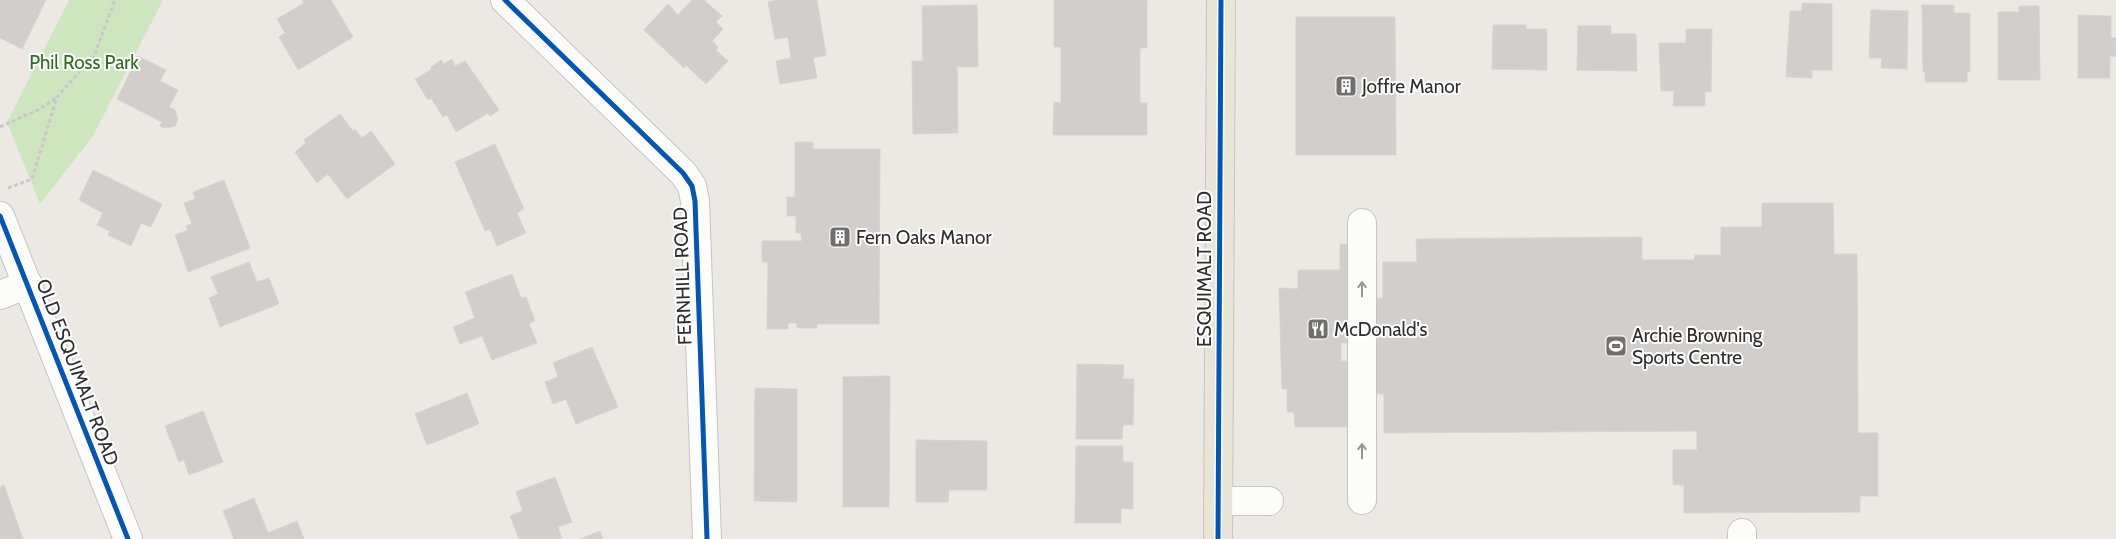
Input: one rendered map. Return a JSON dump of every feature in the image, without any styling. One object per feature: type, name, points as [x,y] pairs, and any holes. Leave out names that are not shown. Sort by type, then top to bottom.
[{"type":"main road","name":"ESQUIMALT ROAD","points":[[1218,539],[1221,0]]},
{"type":"street","name":"FERNHILL ROAD","points":[[505,0],[676,166],[692,186],[695,201],[707,539]]},
{"type":"street","name":"OLD ESQUIMALT ROAD","points":[[0,216],[128,539]]},
{"type":"street","points":[[1362,223],[1362,500]]},
{"type":"street","points":[[0,294],[28,284]]},
{"type":"street","points":[[1218,501],[1269,501]]},
{"type":"path","points":[[0,127],[34,112],[57,97],[94,56],[115,0]]},
{"type":"path","points":[[0,191],[32,179],[57,97]]},
{"type":"green space","name":"Phil Ross Park","points":[[69,0],[163,0],[93,136],[40,204],[7,122]]},
{"type":"building","points":[[0,0],[46,0],[22,49],[0,38]]},
{"type":"building","points":[[302,0],[331,0],[353,37],[298,70],[279,37],[285,33],[277,19],[304,3]]},
{"type":"building","points":[[692,0],[704,0],[722,16],[716,22],[723,29],[712,41],[718,47],[716,50],[728,61],[706,84],[686,65],[684,68],[644,30],[668,4],[678,15]]},
{"type":"building","points":[[777,0],[817,0],[826,55],[813,58],[817,78],[780,84],[776,61],[791,58],[788,37],[775,39],[768,2]]},
{"type":"building","points":[[1054,0],[1147,0],[1147,48],[1140,48],[1140,103],[1147,103],[1147,135],[1053,135],[1054,102],[1061,103],[1061,47],[1054,47]]},
{"type":"building","points":[[1802,3],[1832,4],[1832,70],[1812,70],[1812,78],[1786,77],[1790,11],[1802,11]]},
{"type":"building","points":[[977,5],[978,67],[957,67],[958,133],[913,134],[912,61],[923,61],[922,6]]},
{"type":"building","points":[[1922,5],[1954,5],[1954,13],[1970,13],[1970,72],[1967,72],[1967,82],[1925,82],[1925,72],[1923,71]]},
{"type":"building","points":[[2019,6],[2039,6],[2040,80],[1998,80],[1998,12],[2019,12]]},
{"type":"building","points":[[1871,10],[1908,11],[1907,69],[1881,68],[1882,58],[1869,58]]},
{"type":"building","points":[[2078,15],[2111,16],[2111,38],[2116,38],[2116,56],[2110,56],[2110,78],[2078,78]]},
{"type":"building","name":"Joffre Manor","points":[[1296,17],[1395,17],[1396,155],[1296,155]]},
{"type":"building","points":[[1493,25],[1526,25],[1526,29],[1547,29],[1547,70],[1492,69]]},
{"type":"building","points":[[1578,26],[1611,26],[1611,34],[1636,34],[1637,71],[1577,70]]},
{"type":"building","points":[[1686,29],[1712,29],[1711,92],[1705,92],[1705,106],[1673,106],[1674,91],[1661,91],[1659,43],[1686,43]]},
{"type":"building","points":[[138,56],[166,70],[160,81],[178,90],[169,107],[175,110],[178,119],[175,126],[165,128],[160,126],[162,122],[117,99]]},
{"type":"building","points":[[452,59],[455,66],[465,61],[499,110],[490,116],[488,113],[456,132],[447,115],[443,117],[431,98],[428,100],[415,79],[432,69],[431,67],[441,60],[444,64]]},
{"type":"building","points":[[340,114],[354,132],[355,129],[362,138],[371,131],[395,164],[347,199],[328,174],[317,183],[295,152],[306,143],[304,140]]},
{"type":"building","name":"Fern Oaks Manor","points":[[795,142],[813,142],[813,149],[880,149],[879,324],[817,324],[817,328],[797,328],[797,323],[788,323],[788,329],[767,329],[768,262],[762,262],[762,241],[802,241],[801,233],[796,233],[796,216],[787,216],[787,197],[795,197]]},
{"type":"building","points":[[495,144],[524,209],[517,213],[526,233],[497,246],[490,229],[485,231],[455,162]]},
{"type":"building","points":[[93,170],[162,204],[151,227],[141,223],[131,246],[108,235],[110,231],[97,225],[103,213],[79,200]]},
{"type":"building","points":[[224,180],[250,248],[188,272],[175,235],[188,230],[186,226],[192,224],[184,203],[195,199],[193,192]]},
{"type":"building","name":"Archie Browning Sports Centre","points":[[1762,203],[1833,203],[1834,254],[1857,254],[1858,433],[1878,433],[1878,496],[1860,496],[1860,512],[1684,513],[1684,485],[1673,485],[1673,450],[1697,450],[1697,431],[1384,433],[1384,394],[1374,394],[1374,299],[1383,298],[1383,262],[1417,262],[1416,239],[1642,237],[1642,260],[1694,260],[1695,255],[1721,255],[1721,227],[1762,227]]},
{"type":"building","name":"McDonald's","points":[[1340,244],[1355,244],[1356,343],[1341,343],[1341,361],[1353,361],[1353,427],[1295,427],[1294,412],[1287,412],[1287,389],[1282,389],[1279,288],[1298,289],[1298,270],[1340,270]]},
{"type":"building","points":[[249,262],[257,282],[269,278],[279,304],[220,327],[209,298],[218,294],[211,277]]},
{"type":"building","points":[[512,274],[521,298],[526,297],[535,321],[529,324],[537,343],[492,360],[482,336],[460,344],[453,327],[475,318],[465,292]]},
{"type":"building","points":[[592,347],[618,407],[576,424],[566,399],[553,404],[545,382],[558,377],[553,363]]},
{"type":"building","points":[[1077,364],[1124,365],[1123,379],[1134,379],[1133,425],[1123,425],[1122,439],[1076,439]]},
{"type":"building","points":[[890,376],[889,507],[843,507],[843,377]]},
{"type":"building","points":[[755,388],[797,389],[797,502],[754,501]]},
{"type":"building","points":[[467,393],[479,424],[427,445],[415,414]]},
{"type":"building","points":[[203,411],[223,462],[189,475],[184,460],[179,462],[165,426]]},
{"type":"building","points":[[916,440],[987,441],[987,490],[949,490],[948,502],[916,502]]},
{"type":"building","points":[[1076,446],[1123,446],[1123,462],[1133,462],[1133,509],[1121,508],[1121,523],[1075,523]]},
{"type":"building","points":[[555,477],[572,522],[558,527],[562,539],[519,539],[510,516],[523,511],[516,492]]},
{"type":"building","points":[[4,485],[23,539],[0,539],[0,487]]},
{"type":"building","points":[[254,498],[268,533],[297,521],[304,539],[234,539],[223,511]]},
{"type":"building","points":[[600,531],[603,539],[580,539]]},
{"type":"cycle path","points":[[505,0],[683,173],[692,186],[695,201],[707,539]]},
{"type":"cycle path","points":[[1218,539],[1221,0]]},
{"type":"cycle path","points":[[0,216],[128,539]]},
{"type":"place","name":"Joffre Manor","points":[[1346,86]]},
{"type":"place","name":"Fern Oaks Manor","points":[[840,237]]},
{"type":"place","name":"McDonald's","points":[[1318,329]]},
{"type":"place","name":"Archie Browning Sports Centre","points":[[1616,346]]}]
